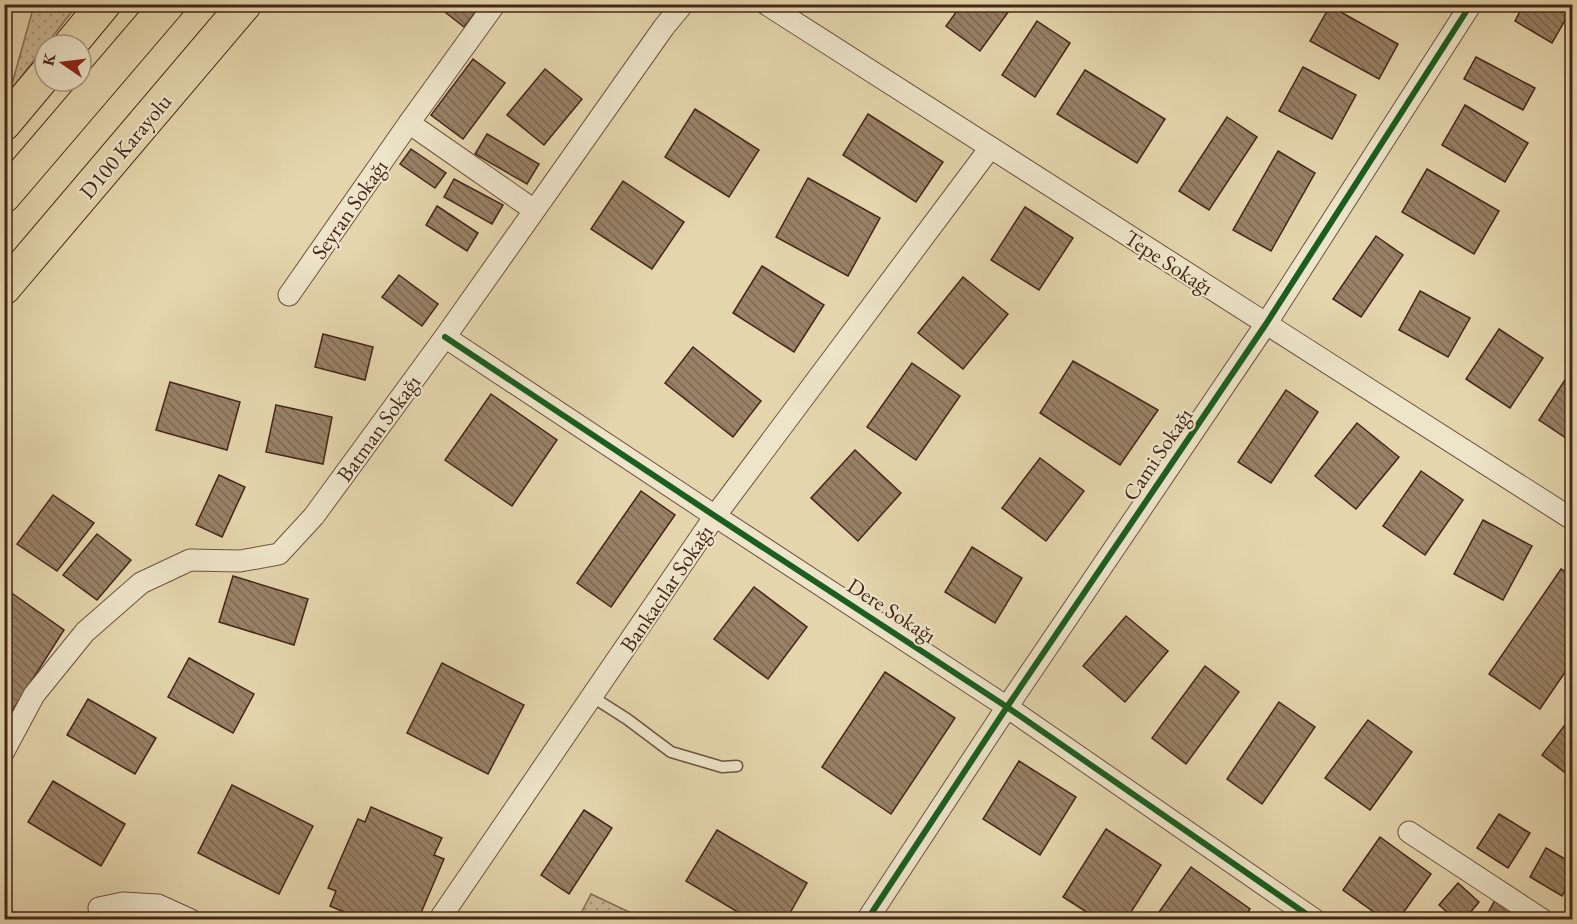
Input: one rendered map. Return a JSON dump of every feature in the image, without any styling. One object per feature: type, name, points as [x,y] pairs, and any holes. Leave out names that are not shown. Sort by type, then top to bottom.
[{"type":"highway","points":[[80,33],[104,4]]},
{"type":"highway","points":[[4,196],[168,4]]},
{"type":"highway","name":"D100 Karayolu","points":[[4,288],[245,4]]},
{"type":"highway","points":[[4,124],[33,89]]},
{"type":"street","name":"Seyran Sokağı","points":[[289,295],[495,4]]},
{"type":"street","name":"Batman Sokağı","points":[[4,751],[34,695],[85,632],[141,583],[190,560],[240,561],[279,554],[314,516],[445,337],[664,27],[683,4]]},
{"type":"street","name":"Tepe Sokağı","points":[[766,4],[1572,519]]},
{"type":"street","name":"Cami Sokağı","points":[[867,920],[1007,706],[1266,324],[1471,4]]},
{"type":"street","points":[[409,123],[534,210]]},
{"type":"street","name":"Bankacılar Sokağı","points":[[439,920],[715,516],[990,148]]},
{"type":"street","name":"Dere Sokağı","points":[[445,337],[1007,706],[1315,920]]},
{"type":"street","points":[[1409,832],[1543,920]]},
{"type":"street","points":[[105,920],[99,908],[123,903],[158,905],[191,920]]},
{"type":"lane","points":[[591,696],[627,719],[671,752],[722,767],[737,766]]},
{"type":"shaded area","points":[[34,5],[77,5],[55,33],[33,33],[33,61],[10,91]]},
{"type":"shaded area","points":[[591,894],[644,919],[578,919]]},
{"type":"building","points":[[445,4],[482,4],[464,27],[441,9]]},
{"type":"building","points":[[962,4],[1014,4],[980,51],[946,26]]},
{"type":"building","points":[[1524,4],[1572,4],[1572,8],[1552,43],[1515,21]]},
{"type":"building","points":[[1330,6],[1398,44],[1379,79],[1310,41]]},
{"type":"building","points":[[1037,21],[1070,43],[1035,97],[1002,75]]},
{"type":"building","points":[[1476,57],[1535,88],[1523,110],[1464,79]]},
{"type":"building","points":[[473,59],[505,83],[463,139],[431,115]]},
{"type":"building","points":[[1303,67],[1356,95],[1332,139],[1279,111]]},
{"type":"building","points":[[545,69],[582,99],[544,145],[507,115]]},
{"type":"building","points":[[1085,70],[1165,119],[1137,163],[1057,114]]},
{"type":"building","points":[[1465,105],[1528,143],[1505,182],[1442,145]]},
{"type":"building","points":[[695,109],[759,150],[729,197],[665,157]]},
{"type":"building","points":[[868,114],[943,162],[916,202],[843,155]]},
{"type":"building","points":[[1227,117],[1257,137],[1209,210],[1179,191]]},
{"type":"building","points":[[487,134],[539,164],[527,184],[475,154]]},
{"type":"building","points":[[411,149],[446,173],[435,188],[400,164]]},
{"type":"building","points":[[1278,151],[1315,173],[1271,251],[1233,230]]},
{"type":"building","points":[[1427,169],[1499,211],[1474,254],[1402,212]]},
{"type":"building","points":[[808,178],[880,218],[848,276],[776,237]]},
{"type":"building","points":[[454,179],[503,205],[492,224],[444,197]]},
{"type":"building","points":[[623,181],[684,222],[652,269],[591,229]]},
{"type":"building","points":[[437,206],[478,233],[467,251],[426,225]]},
{"type":"building","points":[[1025,207],[1073,238],[1039,290],[991,260]]},
{"type":"building","points":[[1376,236],[1403,255],[1361,317],[1333,299]]},
{"type":"building","points":[[762,266],[824,305],[794,352],[733,313]]},
{"type":"building","points":[[399,275],[438,304],[422,326],[382,297]]},
{"type":"building","points":[[963,277],[1008,314],[963,369],[918,333]]},
{"type":"building","points":[[1420,291],[1470,318],[1448,357],[1399,330]]},
{"type":"building","points":[[1499,329],[1543,358],[1510,408],[1466,379]]},
{"type":"building","points":[[323,334],[373,347],[365,380],[315,367]]},
{"type":"building","points":[[693,347],[761,401],[733,437],[665,383]]},
{"type":"building","points":[[1073,361],[1158,410],[1120,465],[1040,413]]},
{"type":"building","points":[[912,363],[960,396],[916,460],[867,427]]},
{"type":"building","points":[[1572,369],[1572,442],[1539,420]]},
{"type":"building","points":[[170,382],[240,402],[227,450],[156,430]]},
{"type":"building","points":[[1286,390],[1318,412],[1271,483],[1238,462]]},
{"type":"building","points":[[491,394],[557,440],[512,506],[445,460]]},
{"type":"building","points":[[276,405],[332,417],[323,464],[266,452]]},
{"type":"building","points":[[1357,423],[1399,457],[1356,509],[1315,476]]},
{"type":"building","points":[[855,450],[901,493],[858,541],[811,498]]},
{"type":"building","points":[[1040,458],[1084,491],[1046,541],[1002,508]]},
{"type":"building","points":[[1421,471],[1463,500],[1425,555],[1383,526]]},
{"type":"building","points":[[219,475],[245,487],[222,537],[196,525]]},
{"type":"building","points":[[641,491],[675,515],[611,607],[577,583]]},
{"type":"building","points":[[53,495],[94,523],[57,571],[17,544]]},
{"type":"building","points":[[1483,520],[1532,546],[1503,600],[1454,574]]},
{"type":"building","points":[[97,534],[131,560],[97,600],[63,575]]},
{"type":"building","points":[[972,547],[1022,578],[995,623],[945,592]]},
{"type":"building","points":[[1561,569],[1572,576],[1572,662],[1540,709],[1489,674]]},
{"type":"building","points":[[233,576],[308,599],[294,645],[219,622]]},
{"type":"building","points":[[754,587],[807,627],[768,679],[714,639]]},
{"type":"building","points":[[6,589],[64,630],[13,710],[4,704],[4,591]]},
{"type":"building","points":[[1126,616],[1168,651],[1125,702],[1083,666]]},
{"type":"building","points":[[189,658],[254,694],[233,733],[168,697]]},
{"type":"building","points":[[442,663],[524,705],[488,774],[407,733]]},
{"type":"building","points":[[1205,666],[1239,692],[1186,764],[1152,738]]},
{"type":"building","points":[[885,672],[955,718],[891,814],[822,767]]},
{"type":"building","points":[[88,699],[156,738],[135,774],[67,735]]},
{"type":"building","points":[[1279,702],[1315,727],[1262,804],[1227,779]]},
{"type":"building","points":[[1571,717],[1572,719],[1572,778],[1542,755]]},
{"type":"building","points":[[1368,720],[1412,752],[1370,810],[1325,778]]},
{"type":"building","points":[[1019,761],[1076,797],[1040,855],[983,819]]},
{"type":"building","points":[[53,781],[125,824],[101,866],[28,822]]},
{"type":"building","points":[[232,785],[313,826],[279,894],[198,853]]},
{"type":"building","points":[[371,807],[442,838],[434,855],[444,859],[418,920],[362,920],[330,906],[336,891],[328,888],[358,819],[365,822]]},
{"type":"building","points":[[584,810],[612,828],[569,894],[541,875]]},
{"type":"building","points":[[1499,814],[1530,833],[1508,868],[1477,848]]},
{"type":"building","points":[[1106,829],[1161,865],[1126,920],[1099,920],[1063,897]]},
{"type":"building","points":[[717,830],[807,883],[786,920],[751,920],[686,881]]},
{"type":"building","points":[[1380,837],[1431,874],[1398,920],[1385,920],[1343,890]]},
{"type":"building","points":[[1546,848],[1572,863],[1572,877],[1562,896],[1530,877]]},
{"type":"building","points":[[1191,867],[1250,909],[1243,920],[1154,919]]},
{"type":"building","points":[[1458,883],[1479,902],[1464,920],[1456,920],[1439,905]]},
{"type":"building","points":[[1495,900],[1527,920],[1484,920]]},
{"type":"cycle path","points":[[867,920],[1007,707],[1266,324],[1471,4]]},
{"type":"cycle path","points":[[445,337],[1007,707],[1315,920]]}]
